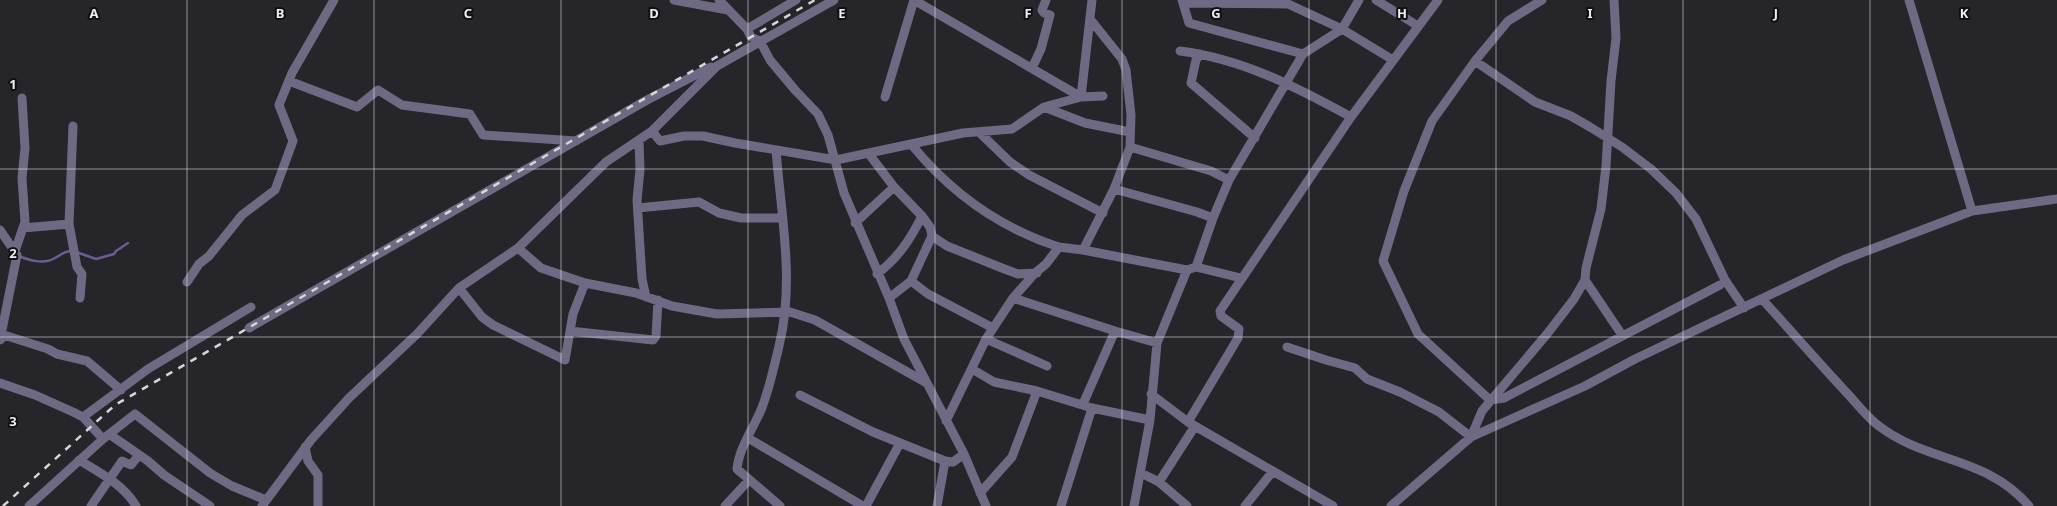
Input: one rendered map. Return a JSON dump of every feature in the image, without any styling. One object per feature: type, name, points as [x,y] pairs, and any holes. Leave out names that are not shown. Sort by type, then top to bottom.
[{"type":"street","points":[[187,282],[198,264],[209,256],[242,215],[275,190],[294,141],[279,105],[289,81],[334,0]]},
{"type":"street","points":[[674,0],[728,10]]},
{"type":"street","points":[[719,0],[747,29],[751,37],[760,41],[770,60],[795,90],[818,114],[828,135],[836,160],[840,181],[855,223],[889,298],[904,339],[925,382],[964,454],[986,506]]},
{"type":"street","points":[[747,29],[796,0]]},
{"type":"street","points":[[249,328],[647,100],[726,60],[834,0]]},
{"type":"street","points":[[885,97],[914,0],[1081,97]]},
{"type":"street","points":[[1032,68],[1040,49],[1050,15],[1044,13],[1042,10],[1046,0]]},
{"type":"street","points":[[1081,97],[1092,0]]},
{"type":"street","points":[[1134,506],[1150,420],[1151,394],[1157,343],[1192,268],[1229,180],[1304,54],[1342,29],[1359,0]]},
{"type":"street","points":[[1376,0],[1418,26]]},
{"type":"street","points":[[1159,482],[1238,338],[1239,330],[1221,316],[1220,311],[1241,278],[1352,117],[1438,0]]},
{"type":"street","points":[[1490,400],[1418,334],[1383,261],[1404,191],[1432,121],[1475,61],[1508,21],[1542,0]]},
{"type":"street","points":[[1470,437],[1482,411],[1490,400],[1547,334],[1574,299],[1585,280],[1586,268],[1601,209],[1608,138],[1611,81],[1616,38],[1614,0]]},
{"type":"street","points":[[1909,0],[1972,211]]},
{"type":"street","points":[[1304,54],[1189,23],[1183,1],[1288,4],[1342,29],[1393,60]]},
{"type":"street","points":[[1083,250],[1114,189],[1130,147],[1131,115],[1126,70],[1122,59],[1090,19]]},
{"type":"street","points":[[1180,51],[1200,54],[1287,82],[1352,117]]},
{"type":"street","points":[[1200,54],[1196,60],[1192,83],[1255,138]]},
{"type":"street","points":[[29,506],[106,436],[126,419],[135,414],[210,473],[264,503],[305,448],[350,398],[417,334],[459,288],[518,248],[606,162],[652,131],[710,71],[726,60]]},
{"type":"street","points":[[1475,61],[1535,102],[1571,116],[1608,138],[1636,157],[1676,193],[1696,219],[1725,280],[1744,308]]},
{"type":"street","points":[[289,81],[357,107],[378,90],[402,105],[470,114],[483,135],[576,140]]},
{"type":"street","points":[[652,131],[660,141],[684,136],[703,136],[836,160],[963,133],[1012,130],[1044,107],[1081,97],[1104,96]]},
{"type":"street","points":[[15,251],[25,222],[22,178],[26,148],[22,98]]},
{"type":"street","points":[[1044,107],[1085,123],[1130,132]]},
{"type":"street","points":[[73,126],[69,224],[77,267],[82,274],[80,298]]},
{"type":"street","points":[[980,133],[1010,162],[1029,175],[1103,213]]},
{"type":"street","points":[[639,140],[640,170],[638,208],[642,279],[646,297]]},
{"type":"street","points":[[912,144],[929,165],[960,194],[1011,227],[1034,239],[1059,247],[1192,268],[1241,278]]},
{"type":"street","points":[[1130,147],[1211,171],[1229,180]]},
{"type":"street","points":[[776,150],[786,267],[786,312],[762,409],[740,455],[737,469],[780,506]]},
{"type":"street","points":[[869,154],[894,187],[922,216],[930,227],[932,236],[911,281],[889,298]]},
{"type":"street","points":[[855,223],[894,187]]},
{"type":"street","points":[[1114,189],[1213,218]]},
{"type":"street","points":[[1391,506],[1470,437],[1585,386],[1635,359],[1843,260],[1972,211],[2057,199]]},
{"type":"street","points":[[638,208],[699,202],[719,213],[741,218],[782,218]]},
{"type":"street","points":[[877,274],[892,263],[908,243],[922,216]]},
{"type":"street","points":[[23,228],[69,224]]},
{"type":"street","points":[[0,230],[17,255],[0,341]]},
{"type":"street","points":[[932,236],[947,246],[1018,274],[1036,273]]},
{"type":"street","points":[[946,421],[986,339],[993,328],[1013,298],[1046,264],[1059,247]]},
{"type":"street","points":[[518,248],[541,268],[585,283],[658,300],[684,309],[717,314],[786,312],[815,320],[925,382]]},
{"type":"street","points":[[1585,280],[1622,335]]},
{"type":"street","points":[[911,281],[928,294],[993,328]]},
{"type":"street","points":[[459,288],[482,317],[493,325],[565,360],[573,314],[585,283]]},
{"type":"street","points":[[1490,400],[1504,398],[1720,285]]},
{"type":"street","points":[[1013,298],[1157,343]]},
{"type":"street","points":[[1762,299],[1878,426],[1912,446],[1972,465],[2018,493],[2029,506]]},
{"type":"street","points":[[570,331],[653,340],[656,336],[658,300]]},
{"type":"street","points":[[83,417],[148,369],[251,307]]},
{"type":"street","points":[[1082,404],[1115,331]]},
{"type":"street","points":[[0,341],[4,335],[48,349],[57,354],[87,361],[121,390]]},
{"type":"street","points":[[986,339],[1047,366]]},
{"type":"street","points":[[1288,347],[1326,360],[1356,368],[1367,379],[1400,392],[1439,412],[1470,437]]},
{"type":"street","points":[[972,369],[994,382],[1038,391],[1092,408],[1150,420]]},
{"type":"street","points":[[0,383],[35,395],[83,417],[106,436],[139,455],[164,475],[210,506]]},
{"type":"street","points":[[980,493],[1012,457],[1038,391]]},
{"type":"street","points":[[1151,394],[1192,424],[1333,506]]},
{"type":"street","points":[[800,395],[873,432],[945,461],[953,462],[964,454]]},
{"type":"street","points":[[1061,506],[1092,408]]},
{"type":"street","points":[[748,438],[864,506],[900,443]]},
{"type":"street","points":[[305,448],[308,461],[318,475],[318,506]]},
{"type":"street","points":[[91,506],[122,460],[131,465],[139,455]]},
{"type":"street","points":[[79,460],[110,479],[132,499],[136,506]]},
{"type":"street","points":[[937,506],[945,461]]},
{"type":"street","points":[[1245,506],[1273,471]]},
{"type":"street","points":[[1141,473],[1159,482],[1187,506]]},
{"type":"street","points":[[725,506],[749,480]]},
{"type":"waterway","points":[[76,252],[96,259],[114,254],[128,243]]},
{"type":"waterway","points":[[18,256],[32,260],[46,261],[51,260],[65,252],[72,251]]},
{"type":"railway","points":[[3,506],[115,405],[815,0]]}]
